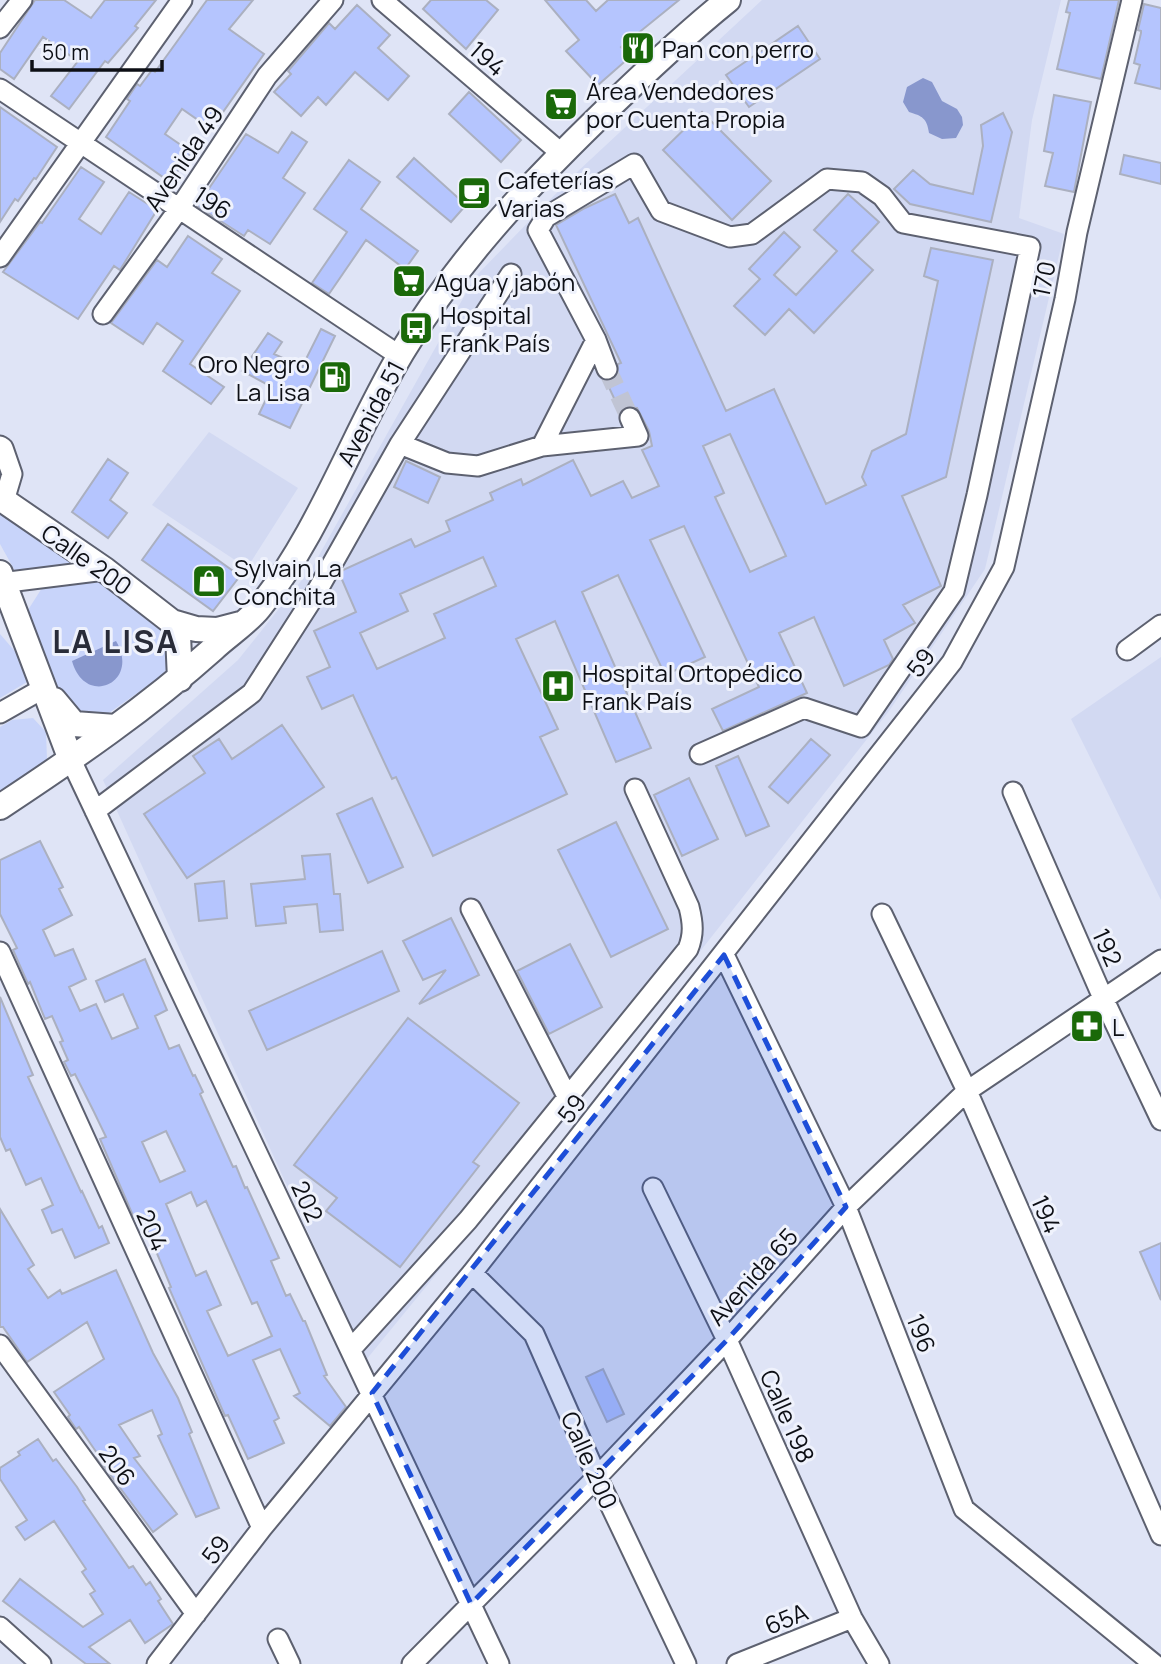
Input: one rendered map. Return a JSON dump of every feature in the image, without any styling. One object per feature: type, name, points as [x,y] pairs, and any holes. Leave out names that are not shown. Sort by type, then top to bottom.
[{"type":"main road","name":"Avenida 51","points":[[0,807],[71,760],[180,679],[257,611],[285,572],[400,356],[431,305],[461,264],[562,153],[655,62],[729,0]]},
{"type":"main road","name":"Calle 200","points":[[2,500],[105,570],[172,622],[195,629],[216,630],[241,624]]},
{"type":"main road","points":[[2,579],[71,760]]},
{"type":"main road","points":[[0,612],[25,640]]},
{"type":"main road","points":[[172,622],[178,635],[180,679]]},
{"type":"main road","points":[[44,688],[74,724],[116,727]]},
{"type":"street","points":[[0,28],[22,0]]},
{"type":"street","points":[[0,257],[182,0]]},
{"type":"street","name":"Avenida 49","points":[[103,314],[179,209],[268,76],[333,0]]},
{"type":"street","name":"170","points":[[1004,567],[1065,299],[1077,232],[1132,0]]},
{"type":"street","name":"194","points":[[392,3],[562,153]]},
{"type":"street","name":"196","points":[[0,89],[400,356]]},
{"type":"street","points":[[607,369],[596,340],[538,230],[546,217],[634,164],[662,211],[730,237],[752,234],[827,179],[862,182],[882,196],[903,223],[1030,247],[954,591],[861,727],[804,708],[700,754]]},
{"type":"street","points":[[95,811],[253,693],[313,598],[400,444],[511,274]]},
{"type":"street","points":[[542,446],[596,340]]},
{"type":"street","points":[[400,444],[447,463],[478,466],[542,446],[638,436],[630,418]]},
{"type":"street","points":[[0,446],[12,474],[2,500]]},
{"type":"street","name":"59","points":[[157,1664],[262,1528],[472,1273],[952,662],[1004,567]]},
{"type":"street","points":[[2,579],[105,570]]},
{"type":"street","points":[[1128,650],[1161,625]]},
{"type":"street","points":[[0,713],[44,688]]},
{"type":"street","name":"202","points":[[71,760],[499,1664]]},
{"type":"street","points":[[351,1349],[468,1220],[688,949],[693,925],[689,908],[635,789]]},
{"type":"street","name":"192","points":[[1013,792],[1103,998],[1161,1120]]},
{"type":"street","points":[[471,909],[568,1098]]},
{"type":"street","name":"194","points":[[882,914],[967,1091],[1161,1535]]},
{"type":"street","name":"204","points":[[0,952],[262,1528]]},
{"type":"street","name":"196","points":[[724,955],[846,1207],[964,1509],[1154,1664]]},
{"type":"street","name":"Avenida 65","points":[[412,1664],[597,1477],[727,1340],[846,1207],[967,1091],[1161,960]]},
{"type":"street","name":"Calle 198","points":[[653,1188],[727,1340],[852,1618],[879,1664]]},
{"type":"street","name":"Calle 200","points":[[472,1273],[534,1334],[597,1477],[686,1664]]},
{"type":"street","name":"206","points":[[0,1345],[196,1614]]},
{"type":"street","name":"65A","points":[[737,1664],[852,1618]]},
{"type":"street","points":[[0,1628],[41,1664]]},
{"type":"street","points":[[278,1639],[290,1664]]},
{"type":"highlighted area","points":[[724,955],[846,1207],[727,1340],[471,1604],[372,1393]]},
{"type":"shaded area","name":"Hospital Ortopédico Frank País","points":[[762,0],[1061,0],[1032,120],[1019,218],[1064,234],[985,569],[889,711],[698,954],[366,1360],[103,780],[238,660],[313,566],[475,277],[576,173]]},
{"type":"shaded area","points":[[923,78],[932,82],[942,101],[957,109],[962,117],[963,125],[956,138],[942,139],[929,133],[921,116],[909,112],[903,102],[907,87]]},
{"type":"shaded area","points":[[209,432],[298,488],[247,568],[152,505]]},
{"type":"shaded area","points":[[0,509],[85,566],[15,571],[0,544]]},
{"type":"shaded area","points":[[96,581],[162,619],[170,662],[163,675],[106,715],[77,715],[63,701],[28,610],[42,588]]},
{"type":"shaded area","points":[[0,634],[19,656],[27,682],[0,698]]},
{"type":"shaded area","points":[[116,641],[122,656],[122,668],[116,678],[108,684],[88,684],[79,675],[72,661]]},
{"type":"shaded area","points":[[1161,657],[1161,900],[1071,719]]},
{"type":"shaded area","points":[[33,718],[46,732],[47,759],[35,773],[0,795],[0,727],[12,720]]},
{"type":"building","points":[[35,0],[64,0],[91,18],[105,0],[156,0],[135,26],[138,28],[108,63],[105,61],[69,109],[51,96],[78,61],[43,37],[14,79],[0,69],[0,53]]},
{"type":"building","points":[[207,0],[253,0],[229,29],[264,54],[211,129],[182,109],[165,134],[191,152],[170,182],[106,137],[130,101],[127,99],[137,84],[140,86],[152,70],[155,72]]},
{"type":"building","points":[[431,0],[486,0],[498,10],[466,49],[423,9]]},
{"type":"building","points":[[545,0],[586,0],[596,11],[608,0],[679,0],[621,47],[630,57],[598,85],[566,51],[579,40]]},
{"type":"building","points":[[1069,0],[1119,0],[1101,79],[1057,69],[1070,13],[1066,12]]},
{"type":"building","points":[[1144,4],[1161,8],[1161,89],[1135,83],[1140,65],[1134,63]]},
{"type":"building","points":[[357,5],[390,35],[378,48],[409,76],[388,100],[355,72],[326,105],[318,97],[301,116],[274,92],[291,74],[288,71],[329,23],[335,29]]},
{"type":"building","points":[[798,26],[820,59],[749,107],[726,75]]},
{"type":"building","points":[[469,92],[521,140],[501,162],[449,114]]},
{"type":"building","points":[[1054,95],[1091,102],[1074,192],[1045,186],[1053,153],[1044,151]]},
{"type":"building","points":[[0,107],[57,147],[36,179],[34,178],[18,201],[15,199],[0,222]]},
{"type":"building","points":[[702,112],[771,181],[732,220],[663,150]]},
{"type":"building","points":[[1003,113],[1012,132],[991,222],[910,204],[894,189],[913,170],[930,184],[973,194],[983,146],[981,125]]},
{"type":"building","points":[[292,132],[307,142],[283,178],[305,193],[270,244],[248,230],[244,236],[197,206],[246,134],[278,153]]},
{"type":"building","points":[[1124,155],[1161,163],[1161,184],[1120,174]]},
{"type":"building","points":[[414,158],[466,205],[451,222],[397,177]]},
{"type":"building","points":[[349,160],[380,182],[361,209],[418,251],[405,269],[366,240],[329,294],[312,283],[347,232],[314,209]]},
{"type":"building","points":[[81,167],[104,182],[79,219],[101,234],[129,192],[157,210],[120,270],[114,266],[78,319],[3,272]]},
{"type":"building","points":[[615,194],[629,223],[638,218],[726,411],[774,389],[826,504],[866,485],[862,477],[872,451],[906,434],[938,281],[924,276],[931,248],[993,260],[946,477],[902,496],[941,586],[903,605],[915,623],[884,640],[893,659],[889,665],[844,686],[814,617],[779,633],[807,693],[723,731],[712,709],[759,687],[684,526],[650,540],[705,657],[665,675],[618,575],[582,592],[651,748],[616,762],[555,621],[516,639],[558,729],[540,737],[567,794],[433,856],[396,777],[392,779],[353,695],[322,709],[307,677],[330,667],[314,631],[356,612],[340,575],[343,570],[411,539],[415,547],[450,531],[446,521],[493,500],[490,493],[521,479],[523,485],[573,460],[591,496],[623,481],[632,498],[659,486],[642,450],[652,446],[649,431],[637,408],[626,407],[620,411],[606,381],[617,376],[618,364],[621,363],[556,225]],"holes":[[[730,434],[786,556],[750,572],[715,497],[724,493],[703,446]],[[483,557],[496,586],[434,614],[445,638],[377,669],[360,633],[408,611],[400,594]]]},
{"type":"building","points":[[848,194],[879,222],[852,251],[873,270],[814,333],[789,309],[765,335],[734,306],[760,279],[749,269],[784,232],[800,247],[774,275],[796,295],[837,251],[814,230]]},
{"type":"building","points":[[188,236],[222,259],[212,273],[240,291],[190,364],[224,387],[211,404],[163,371],[183,341],[157,323],[143,344],[111,323],[157,260],[167,267]]},
{"type":"building","points":[[321,329],[335,336],[290,428],[259,414],[272,387],[242,371],[268,333],[282,342],[274,354],[302,367]]},
{"type":"building","points":[[108,459],[128,473],[110,500],[127,513],[108,538],[72,512]]},
{"type":"building","points":[[406,461],[440,477],[428,503],[394,487]]},
{"type":"building","points":[[168,524],[240,576],[213,611],[142,560]]},
{"type":"building","points":[[282,725],[324,787],[187,878],[144,814],[205,773],[193,756],[219,739],[232,759]]},
{"type":"building","points":[[811,739],[830,755],[788,803],[769,787]]},
{"type":"building","points":[[738,756],[769,826],[746,836],[716,766]]},
{"type":"building","points":[[689,778],[718,839],[682,856],[654,795]]},
{"type":"building","points":[[372,798],[403,867],[368,883],[337,814]]},
{"type":"building","points":[[616,822],[668,929],[611,957],[558,850]]},
{"type":"building","points":[[40,841],[63,887],[59,889],[72,915],[43,930],[55,956],[73,949],[86,979],[69,987],[80,1011],[96,1004],[112,1039],[138,1028],[123,994],[105,1002],[96,981],[145,959],[167,1010],[155,1016],[169,1049],[179,1045],[193,1076],[195,1075],[203,1092],[200,1094],[233,1167],[236,1166],[245,1188],[247,1187],[279,1258],[271,1261],[286,1296],[290,1294],[305,1321],[327,1375],[324,1376],[346,1407],[330,1426],[294,1396],[300,1393],[280,1349],[253,1360],[279,1418],[274,1421],[284,1443],[248,1459],[228,1415],[225,1416],[169,1288],[171,1287],[141,1215],[134,1218],[100,1139],[106,1137],[75,1074],[71,1076],[64,1062],[68,1060],[52,1016],[45,1019],[13,950],[17,948],[0,914],[0,860]],"holes":[[[166,1131],[185,1171],[160,1182],[142,1142]],[[191,1192],[197,1206],[206,1201],[252,1304],[257,1302],[272,1336],[228,1356],[207,1311],[221,1305],[206,1271],[196,1276],[166,1204]]]},
{"type":"building","points":[[330,854],[334,894],[340,894],[343,930],[320,932],[317,904],[284,907],[286,923],[256,926],[251,884],[305,879],[302,856]]},
{"type":"building","points":[[224,881],[227,918],[199,921],[195,884]]},
{"type":"building","points":[[451,918],[479,975],[419,1004],[446,970],[423,980],[403,941]]},
{"type":"building","points":[[570,944],[602,1007],[549,1034],[517,971]]},
{"type":"building","points":[[382,951],[399,991],[267,1050],[249,1011]]},
{"type":"building","points":[[0,997],[33,1075],[28,1077],[81,1192],[109,1243],[75,1258],[62,1229],[52,1233],[42,1210],[53,1205],[41,1178],[26,1185],[10,1149],[6,1151],[0,1137]]},
{"type":"building","points":[[408,1018],[519,1103],[473,1162],[479,1166],[400,1267],[326,1211],[337,1198],[294,1165]]},
{"type":"building","points":[[0,1209],[34,1265],[28,1269],[48,1298],[60,1290],[62,1294],[116,1270],[153,1353],[178,1398],[192,1432],[189,1434],[219,1508],[196,1517],[158,1436],[162,1434],[152,1410],[119,1425],[140,1456],[134,1458],[177,1514],[153,1532],[97,1457],[99,1456],[79,1427],[76,1429],[54,1392],[104,1359],[87,1322],[27,1362],[3,1327],[0,1327]]},
{"type":"building","points":[[1161,1243],[1161,1300],[1140,1252]]},
{"type":"building","points":[[603,1369],[624,1414],[607,1422],[586,1377]]},
{"type":"building","points":[[38,1439],[53,1461],[56,1459],[77,1487],[85,1500],[83,1501],[129,1568],[133,1566],[146,1585],[150,1582],[161,1599],[158,1601],[173,1624],[145,1643],[130,1620],[89,1647],[110,1664],[86,1664],[3,1601],[20,1579],[83,1627],[103,1614],[90,1594],[95,1591],[82,1572],[86,1569],[54,1521],[25,1540],[16,1527],[27,1520],[0,1479],[0,1468]]},
{"type":"tunnel","points":[[607,369],[630,418]]},
{"type":"place","name":"Pan con perro","points":[[638,48]]},
{"type":"place","name":"Área Vendedores por Cuenta Propia","points":[[561,104]]},
{"type":"place","name":"Cafeterías Varias","points":[[474,193]]},
{"type":"place","name":"Agua y jabón","points":[[409,281]]},
{"type":"place","name":"Hospital Frank País","points":[[416,328]]},
{"type":"place","name":"Oro Negro La Lisa","points":[[335,377]]},
{"type":"place","name":"Sylvain La Conchita","points":[[209,581]]},
{"type":"place","name":"Hospital Ortopédico Frank País","points":[[558,686]]},
{"type":"place","name":"L","points":[[1087,1026]]},
{"type":"district","name":"LA LISA","points":[[116,641]]}]
